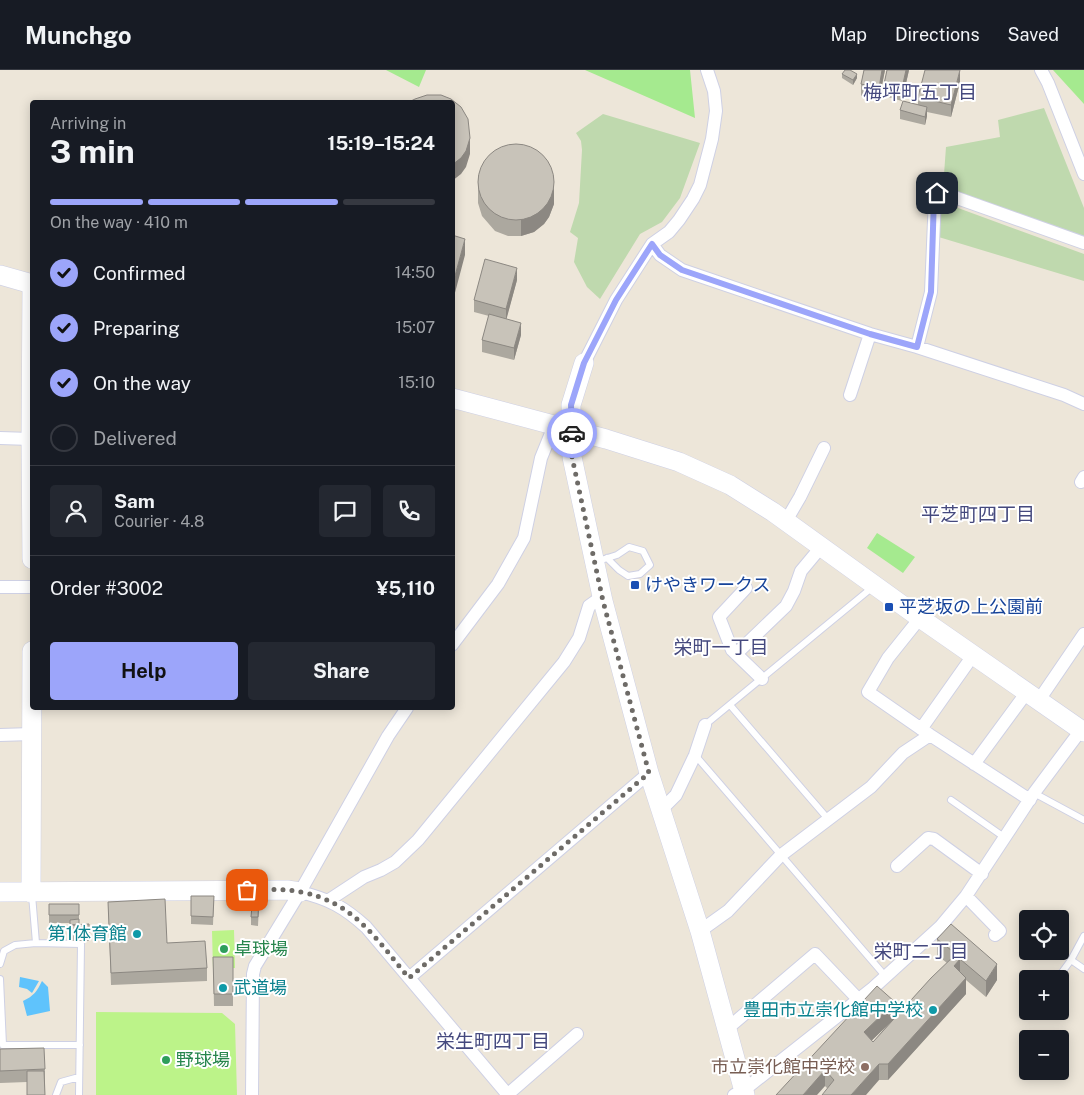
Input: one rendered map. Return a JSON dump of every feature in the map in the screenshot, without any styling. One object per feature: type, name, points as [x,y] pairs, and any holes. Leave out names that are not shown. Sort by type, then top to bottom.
[{"type":"street","points":[[455,641],[498,584],[524,538],[542,458],[563,428],[584,363],[616,300],[652,244],[669,232],[679,220],[700,185],[712,139],[716,112],[714,91],[706,70]]},
{"type":"street","points":[[1041,70],[1048,83],[1084,174]]},
{"type":"street","points":[[917,347],[931,292],[934,197],[937,193],[943,193],[1084,243]]},
{"type":"street","points":[[652,244],[660,255],[682,270],[870,334],[917,347],[1064,395],[1084,404]]},
{"type":"street","points":[[0,275],[30,284]]},
{"type":"street","points":[[850,395],[870,334]]},
{"type":"street","points":[[455,399],[563,428],[606,440],[679,462],[703,471],[730,485],[786,521],[920,618],[1082,731],[1004,837],[982,874],[940,927],[886,977],[741,1093],[728,1028],[700,932],[649,773],[603,601],[600,560],[563,428]]},
{"type":"street","points":[[0,438],[30,438]]},
{"type":"street","points":[[786,521],[824,448]]},
{"type":"street","points":[[736,654],[786,606],[801,571],[821,547]]},
{"type":"street","points":[[0,587],[30,587]]},
{"type":"street","points":[[746,588],[719,617],[732,650],[762,679]]},
{"type":"street","points":[[329,900],[364,877],[395,862],[418,840],[564,662],[580,638],[589,606],[596,601],[603,601]]},
{"type":"street","points":[[920,618],[888,658],[868,692],[974,764],[1032,797]]},
{"type":"street","points":[[974,764],[1084,634]]},
{"type":"street","points":[[700,932],[728,911],[780,856],[871,786],[925,732],[974,654]]},
{"type":"street","points":[[32,710],[32,892]]},
{"type":"street","points":[[252,1095],[252,974],[255,966],[300,892],[388,736],[406,710]]},
{"type":"street","points":[[661,810],[676,795],[695,755],[705,725]]},
{"type":"street","points":[[0,735],[32,734]]},
{"type":"street","points":[[409,978],[649,773]]},
{"type":"street","points":[[897,866],[928,838],[934,839],[982,874]]},
{"type":"street","points":[[0,892],[287,890],[329,900],[344,908],[366,927],[508,1095],[577,1034]]},
{"type":"street","points":[[966,896],[1000,932],[995,935]]},
{"type":"street","points":[[728,1028],[815,954],[858,999]]},
{"type":"lane","points":[[629,547],[643,551],[650,565],[640,574],[628,576],[600,560],[617,555],[629,547]]},
{"type":"lane","points":[[705,725],[875,585]]},
{"type":"lane","points":[[730,705],[828,819]]},
{"type":"lane","points":[[695,755],[886,977]]},
{"type":"lane","points":[[1032,797],[1084,820]]},
{"type":"lane","points":[[951,800],[1004,837]]},
{"type":"lane","points":[[32,892],[36,943]]},
{"type":"lane","points":[[1064,970],[1084,936]]},
{"type":"lane","points":[[0,964],[4,951],[15,945],[36,943],[81,944],[79,1095]]},
{"type":"lane","points":[[1071,960],[1084,969]]},
{"type":"lane","points":[[0,979],[3,1046],[80,1045]]},
{"type":"lane","points":[[56,1095],[61,1082],[79,1077]]},
{"type":"green space","points":[[386,70],[426,70],[419,87]]},
{"type":"green space","points":[[585,70],[690,70],[695,118]]},
{"type":"green space","points":[[1053,70],[1084,70],[1084,104]]},
{"type":"green space","points":[[1044,108],[1084,208],[1084,240],[943,188],[946,147],[1000,137],[998,120]]},
{"type":"green space","points":[[603,114],[700,143],[680,198],[662,222],[640,234],[600,299],[587,287],[574,262],[578,238],[570,232],[579,203],[582,150],[581,141],[576,133]]},
{"type":"green space","points":[[939,201],[1084,254],[1084,281],[932,235]]},
{"type":"green space","points":[[877,533],[915,557],[903,573],[867,548]]},
{"type":"green space","name":"卓球場","points":[[234,930],[235,968],[213,969],[212,931]]},
{"type":"green space","name":"野球場","points":[[96,1012],[222,1013],[235,1024],[237,1095],[96,1095]]},
{"type":"water","points":[[20,977],[39,981],[32,993],[27,989],[19,987]]},
{"type":"water","points":[[42,981],[48,987],[50,1011],[27,1016],[23,1001],[35,993]]},
{"type":"building","points":[[845,70],[850,70],[857,74],[853,80],[842,74]]},
{"type":"building","points":[[864,70],[882,70],[879,88],[861,84]]},
{"type":"building","points":[[887,70],[906,70],[902,88],[884,84]]},
{"type":"building","points":[[925,70],[960,70],[951,105],[918,97]]},
{"type":"building","points":[[427,95],[441,95],[452,100],[413,100]]},
{"type":"building","points":[[903,101],[927,107],[925,117],[900,110]]},
{"type":"building","points":[[455,102],[461,107],[468,119],[470,138],[466,151],[455,163]]},
{"type":"building","points":[[516,144],[530,147],[543,155],[551,168],[554,182],[551,196],[543,209],[530,217],[516,220],[502,217],[489,209],[481,196],[478,182],[481,168],[489,155],[502,147]]},
{"type":"building","points":[[455,236],[465,239],[455,276]]},
{"type":"building","points":[[485,259],[517,268],[506,309],[474,300]]},
{"type":"building","points":[[489,314],[521,323],[514,348],[482,340]]},
{"type":"building","points":[[253,895],[259,895],[258,917],[251,917]]},
{"type":"building","points":[[191,896],[214,896],[213,917],[191,916]]},
{"type":"building","name":"第1体育館","points":[[165,899],[167,943],[205,941],[207,968],[111,973],[108,902]]},
{"type":"building","points":[[49,904],[79,904],[79,915],[49,915]]},
{"type":"building","points":[[79,919],[79,925],[71,925],[70,928],[70,920]]},
{"type":"building","points":[[89,924],[89,933],[71,933],[71,925]]},
{"type":"building","points":[[951,924],[997,964],[986,981],[960,959],[954,966],[966,978],[888,1064],[879,1064],[851,1095],[822,1095],[834,1080],[825,1070],[803,1095],[776,1095],[877,986],[895,1002],[864,1032],[873,1042],[931,978],[956,954],[937,939]]},
{"type":"building","name":"武道場","points":[[213,957],[233,957],[233,994],[214,994]]},
{"type":"building","points":[[44,1048],[45,1069],[0,1071],[0,1049]]},
{"type":"building","points":[[27,1071],[44,1071],[45,1095],[27,1095]]},
{"type":"way so far","points":[[247,890],[287,890],[300,892],[329,900],[344,908],[366,927],[409,978],[649,773],[603,601],[572,457],[572,433]]},
{"type":"place","name":"けやきワークス","points":[[635,585]]},
{"type":"place","name":"平芝坂の上公園前","points":[[889,607]]},
{"type":"place","name":"第1体育館","points":[[137,934]]},
{"type":"place","name":"卓球場","points":[[224,949]]},
{"type":"place","name":"武道場","points":[[223,988]]},
{"type":"place","name":"豊田市立崇化館中学校","points":[[933,1010]]},
{"type":"place","name":"野球場","points":[[166,1060]]},
{"type":"place","name":"市立崇化館中学校","points":[[865,1067]]},
{"type":"district","name":"梅坪町五丁目","points":[[920,92]]},
{"type":"district","name":"平芝町四丁目","points":[[978,514]]},
{"type":"district","name":"栄町一丁目","points":[[721,647]]},
{"type":"district","name":"栄町二丁目","points":[[921,951]]},
{"type":"district","name":"栄生町四丁目","points":[[493,1041]]},
{"type":"route","points":[[572,433],[571,405],[584,363],[616,300],[652,244],[660,255],[682,270],[870,334],[917,347],[931,292],[934,197],[937,193]]}]
